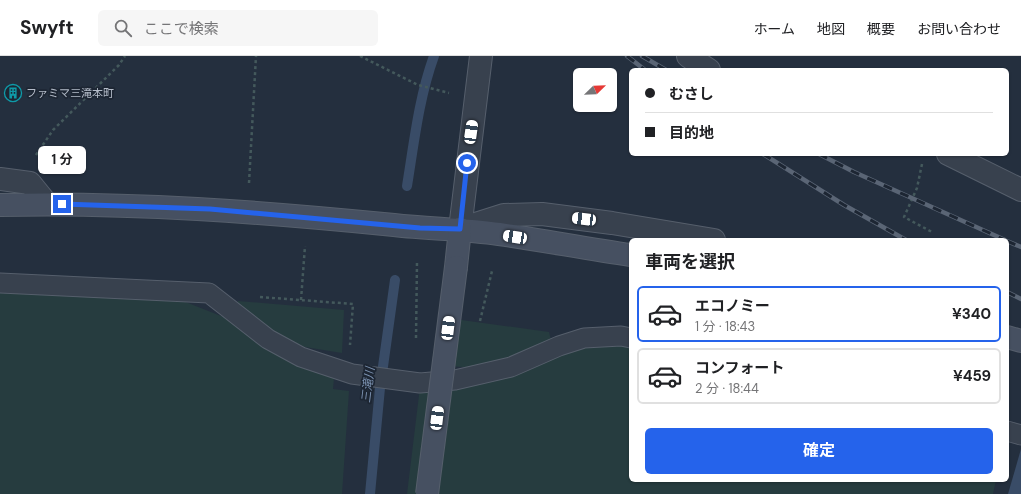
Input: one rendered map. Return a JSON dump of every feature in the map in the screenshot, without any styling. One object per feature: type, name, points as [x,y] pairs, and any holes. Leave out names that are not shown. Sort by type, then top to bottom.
[{"type":"street","points":[[427,494],[481,56]]},
{"type":"street","points":[[688,56],[706,68]]},
{"type":"street","points":[[952,156],[1021,190]]},
{"type":"street","points":[[0,179],[30,183],[47,204]]},
{"type":"street","points":[[0,205],[47,204],[210,209],[420,228],[460,229],[629,255]]},
{"type":"street","points":[[460,229],[504,215],[542,214],[612,223],[702,238]]},
{"type":"street","points":[[1009,338],[1021,342]]},
{"type":"lane","points":[[0,283],[209,293],[268,339],[300,357],[350,373],[420,383],[455,380],[511,367],[559,346],[584,338],[621,336],[629,338]]},
{"type":"path","points":[[30,183],[36,156],[53,130],[120,65],[125,56]]},
{"type":"path","points":[[248,190],[256,56]]},
{"type":"path","points":[[360,56],[418,85],[431,89]]},
{"type":"path","points":[[923,161],[919,168],[917,188],[904,217],[932,232]]},
{"type":"path","points":[[301,300],[305,245]]},
{"type":"path","points":[[255,297],[354,304],[350,373]]},
{"type":"green space","points":[[0,293],[183,301],[226,318],[292,362],[334,378],[333,389],[349,391],[342,494],[0,494]]},
{"type":"green space","points":[[238,301],[344,310],[342,353],[305,347],[271,334],[237,307]]},
{"type":"green space","points":[[440,317],[549,332],[551,340],[515,358],[477,368],[433,365]]},
{"type":"green space","points":[[622,346],[629,348],[629,482],[996,482],[993,494],[407,494],[420,387],[547,360],[581,348]]},
{"type":"water","points":[[1021,449],[1021,494],[1008,494]]},
{"type":"waterway","name":"三滝川","points":[[407,186],[424,88],[434,56]]},
{"type":"waterway","name":"三滝川","points":[[370,494],[380,388],[395,280]]},
{"type":"railway","points":[[627,56],[642,68]]},
{"type":"railway","points":[[642,56],[663,68]]},
{"type":"railway","points":[[766,156],[844,205],[902,238]]},
{"type":"railway","points":[[823,156],[854,172],[1001,238]]},
{"type":"railway","points":[[1009,242],[1021,247]]},
{"type":"railway","points":[[1009,293],[1021,299]]},
{"type":"place","name":"ファミマ三滝本町","points":[[13,93]]},
{"type":"route","points":[[62,204],[210,209],[309,216],[420,228],[460,229],[467,163]]}]
